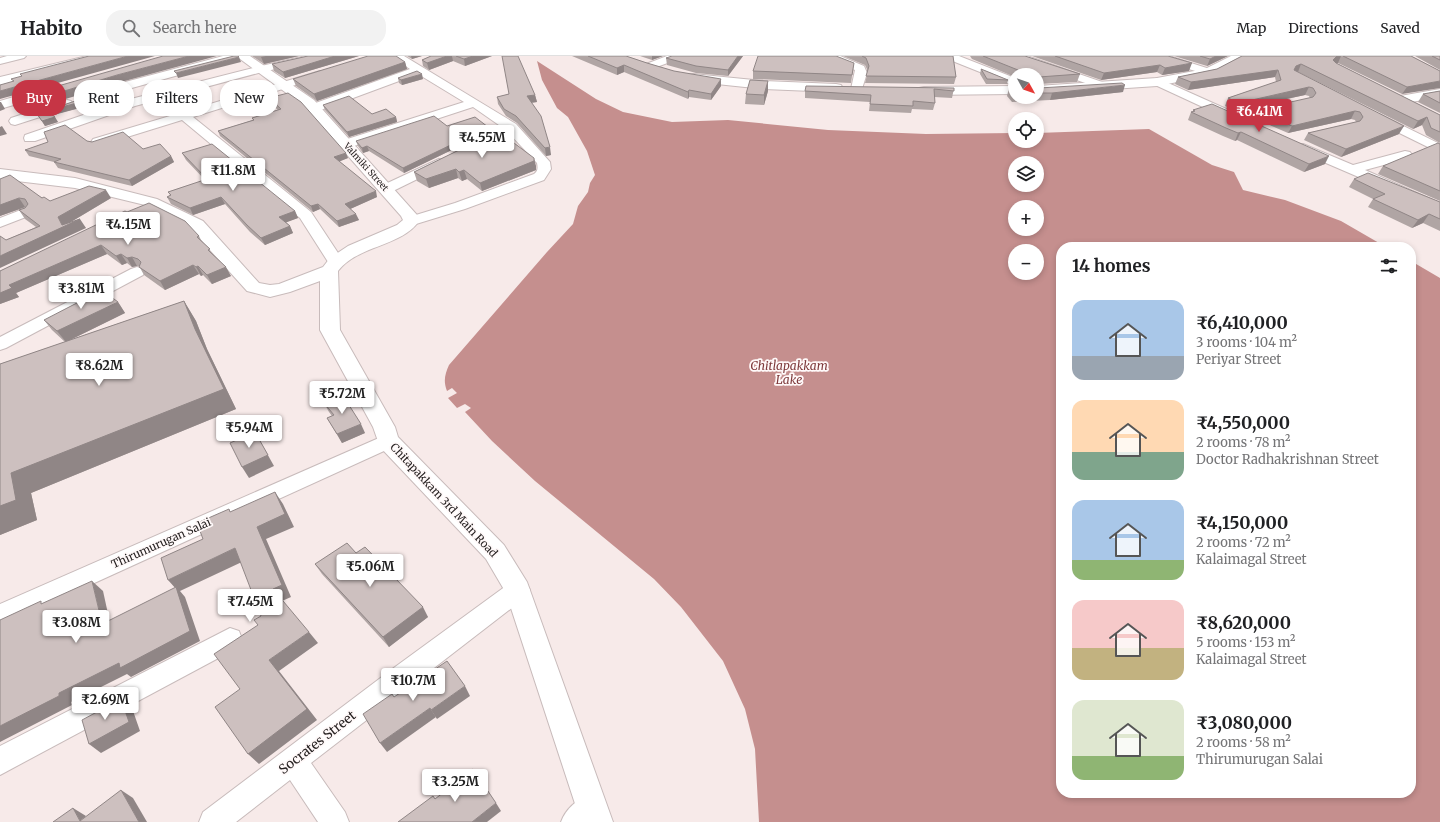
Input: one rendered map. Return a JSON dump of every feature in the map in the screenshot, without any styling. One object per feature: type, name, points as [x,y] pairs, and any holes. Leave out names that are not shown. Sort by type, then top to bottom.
[{"type":"street","points":[[0,61],[20,56]]},
{"type":"street","points":[[0,81],[101,56]]},
{"type":"street","points":[[15,121],[125,85],[236,56]]},
{"type":"street","name":"Valmiki Street","points":[[242,56],[310,103],[386,189],[409,216],[411,221]]},
{"type":"street","points":[[30,138],[131,103],[260,69],[321,56]]},
{"type":"street","points":[[3,177],[75,183],[152,202],[197,225],[252,287],[270,291],[284,288],[333,266],[354,250],[403,229],[411,221],[460,206],[539,177],[544,173],[544,162],[511,127],[418,65],[396,56]]},
{"type":"street","points":[[645,64],[677,56]]},
{"type":"street","points":[[830,56],[860,68],[861,73],[857,89]]},
{"type":"street","points":[[949,56],[1008,79]]},
{"type":"street","points":[[1016,56],[1100,85]]},
{"type":"street","points":[[1157,56],[1209,72]]},
{"type":"street","points":[[1044,89],[1157,82],[1209,72],[1240,56]]},
{"type":"street","points":[[645,64],[694,78],[764,85],[872,90]]},
{"type":"street","points":[[314,108],[418,65]]},
{"type":"street","points":[[212,106],[334,69]]},
{"type":"street","points":[[1157,82],[1252,125]]},
{"type":"street","points":[[912,91],[1008,90]]},
{"type":"street","points":[[1420,110],[1396,98],[1440,93]]},
{"type":"street","points":[[0,105],[12,101]]},
{"type":"street","points":[[346,144],[474,103]]},
{"type":"street","points":[[1233,116],[1291,103]]},
{"type":"street","points":[[1365,111],[1440,149]]},
{"type":"street","points":[[96,142],[180,116]]},
{"type":"street","points":[[184,116],[306,215],[333,266]]},
{"type":"street","points":[[497,134],[511,127]]},
{"type":"street","points":[[1292,143],[1438,205]]},
{"type":"street","points":[[1352,169],[1404,155]]},
{"type":"street","points":[[386,189],[448,158]]},
{"type":"street","points":[[131,212],[152,202]]},
{"type":"street","points":[[0,223],[26,212]]},
{"type":"street","name":"Chitapakkam 3rd Main Road","points":[[333,266],[330,330],[384,427],[388,441],[495,552],[518,590],[588,817]]},
{"type":"street","points":[[0,344],[137,272]]},
{"type":"street","name":"Thirumurugan Salai","points":[[0,615],[388,441]]},
{"type":"street","name":"Socrates Street","points":[[213,822],[404,675],[518,590]]},
{"type":"street","points":[[0,761],[230,639]]},
{"type":"street","points":[[293,761],[335,822]]},
{"type":"water","name":"Chitlapakkam Lake","points":[[537,61],[596,99],[623,112],[672,122],[728,120],[828,130],[926,134],[1008,133],[1008,148],[1044,148],[1044,133],[1149,129],[1212,165],[1234,172],[1243,190],[1285,200],[1341,221],[1377,242],[1056,242],[1056,798],[1416,798],[1416,264],[1440,278],[1440,822],[759,822],[755,749],[745,709],[723,661],[681,607],[654,579],[535,481],[492,441],[465,412],[471,408],[465,404],[457,408],[448,398],[457,393],[452,388],[447,391],[445,384],[446,371],[449,365],[573,224],[578,206],[588,192],[590,183],[595,175],[587,151],[568,117],[557,108],[542,80]]},
{"type":"building","points":[[89,56],[128,56],[40,80],[11,79],[22,76],[20,74]]},
{"type":"building","points":[[163,56],[189,56],[101,80],[79,80]]},
{"type":"building","points":[[234,56],[239,57],[176,73],[174,71]]},
{"type":"building","points":[[308,56],[335,56],[283,72],[272,64]]},
{"type":"building","points":[[368,56],[396,56],[405,62],[314,94],[293,79]]},
{"type":"building","points":[[431,56],[447,56],[427,63],[422,60]]},
{"type":"building","points":[[456,56],[473,56],[464,59]]},
{"type":"building","points":[[502,56],[518,56],[535,95],[527,96],[541,116],[550,147],[545,148],[516,116],[504,109],[497,97],[509,94]]},
{"type":"building","points":[[588,56],[626,56],[674,71],[721,79],[711,94],[689,90],[688,92],[624,65],[617,68]]},
{"type":"building","points":[[672,56],[738,56],[728,70],[696,66],[666,58]]},
{"type":"building","points":[[758,56],[836,56],[854,63],[852,75],[753,71]]},
{"type":"building","points":[[862,56],[953,56],[956,77],[866,76],[869,66],[866,58]]},
{"type":"building","points":[[983,56],[1025,56],[1080,74],[1044,77],[1044,68],[1013,68]]},
{"type":"building","points":[[1055,56],[1168,56],[1192,63],[1165,68],[1160,65],[1104,73]]},
{"type":"building","points":[[1200,56],[1216,56],[1210,59]]},
{"type":"building","points":[[1242,56],[1337,56],[1333,60],[1336,63],[1440,115],[1440,132],[1431,128],[1427,117],[1418,121],[1301,64],[1296,66],[1294,70],[1404,126],[1346,149],[1308,133],[1360,121],[1363,117],[1360,112],[1355,111],[1292,126],[1255,110],[1313,97],[1316,93],[1313,88],[1309,87],[1239,103],[1228,98],[1281,80],[1278,70],[1191,82],[1178,77],[1217,69]]},
{"type":"building","points":[[1343,56],[1411,56],[1440,71],[1440,81],[1407,87]]},
{"type":"building","points":[[1432,56],[1440,56],[1440,60]]},
{"type":"building","points":[[981,69],[1008,80],[987,79]]},
{"type":"building","points":[[417,71],[422,74],[401,80],[398,78]]},
{"type":"building","points":[[750,80],[768,81],[764,95],[746,94]]},
{"type":"building","points":[[74,81],[74,88],[66,90],[66,84]]},
{"type":"building","points":[[12,82],[12,88],[0,91],[0,85]]},
{"type":"building","points":[[1122,83],[1125,85],[1044,93],[1044,88]]},
{"type":"building","points":[[806,86],[954,88],[954,91],[934,89],[935,103],[913,101],[913,106],[870,104],[871,95],[805,91]]},
{"type":"building","points":[[1440,91],[1440,103],[1423,94]]},
{"type":"building","points":[[288,93],[301,102],[346,153],[334,157],[376,191],[345,204],[356,214],[337,221],[318,204],[311,206],[218,131],[254,120],[252,118],[258,116],[278,116],[278,110],[281,109],[278,106],[278,96]]},
{"type":"building","points":[[349,96],[372,114],[386,109],[396,117],[347,132],[323,105]]},
{"type":"building","points":[[74,101],[74,104],[66,106],[66,104]]},
{"type":"building","points":[[1212,104],[1329,156],[1309,164],[1241,132],[1238,133],[1191,112]]},
{"type":"building","points":[[38,116],[55,117],[42,121]]},
{"type":"building","points":[[434,116],[447,126],[475,117],[488,127],[403,168],[367,146],[362,148],[356,141]]},
{"type":"building","points":[[65,125],[87,141],[92,142],[123,132],[143,149],[160,144],[171,156],[129,180],[54,162],[61,159],[25,150],[48,142],[44,132]]},
{"type":"building","points":[[498,131],[534,158],[534,161],[480,183],[464,170],[459,172],[456,169],[426,179],[414,172]]},
{"type":"building","points":[[1438,143],[1440,144],[1440,191],[1383,166]]},
{"type":"building","points":[[212,144],[295,211],[279,217],[290,226],[261,238],[221,197],[190,208],[167,197],[171,195],[168,192],[207,179],[182,153]]},
{"type":"building","points":[[1368,173],[1440,202],[1440,219],[1429,214],[1418,220],[1373,199],[1385,194],[1354,179]]},
{"type":"building","points":[[10,175],[42,198],[44,197],[50,201],[89,186],[106,190],[58,217],[62,225],[80,219],[0,256],[0,236],[6,240],[40,226],[19,210],[25,208],[28,204],[25,199],[19,198],[0,205],[0,179]]},
{"type":"building","points":[[149,203],[185,221],[199,236],[197,237],[210,249],[208,250],[226,267],[207,275],[198,266],[196,267],[193,265],[160,281],[139,267],[141,262],[138,259],[132,257],[127,258],[121,254],[116,256],[101,245],[9,285],[12,288],[0,293],[0,271],[125,211],[127,212]]},
{"type":"building","points":[[102,290],[118,302],[57,331],[44,320]]},
{"type":"building","points":[[184,301],[195,329],[224,389],[11,473],[16,500],[0,506],[0,364]]},
{"type":"building","points":[[342,394],[361,424],[337,434],[327,418],[334,415],[324,403]]},
{"type":"building","points":[[255,432],[268,455],[242,467],[230,443]]},
{"type":"building","points":[[275,492],[285,514],[257,527],[282,585],[273,589],[309,632],[269,660],[307,709],[248,754],[215,707],[240,689],[214,654],[258,625],[254,620],[261,616],[235,548],[168,580],[161,558],[203,539],[197,523],[229,509],[230,512]]},
{"type":"building","points":[[347,543],[356,553],[365,547],[423,607],[383,637],[315,564]]},
{"type":"building","points":[[92,581],[102,623],[176,587],[190,631],[120,668],[119,663],[59,693],[59,696],[0,726],[0,620],[41,601],[41,604]]},
{"type":"building","points":[[447,661],[465,686],[431,710],[430,708],[380,743],[363,714],[392,694],[394,697]]},
{"type":"building","points":[[121,699],[129,722],[89,744],[82,720]]},
{"type":"building","points":[[473,769],[496,803],[472,822],[398,822],[433,796],[435,799]]},
{"type":"building","points":[[121,790],[139,822],[53,822],[73,808],[80,821]]}]
